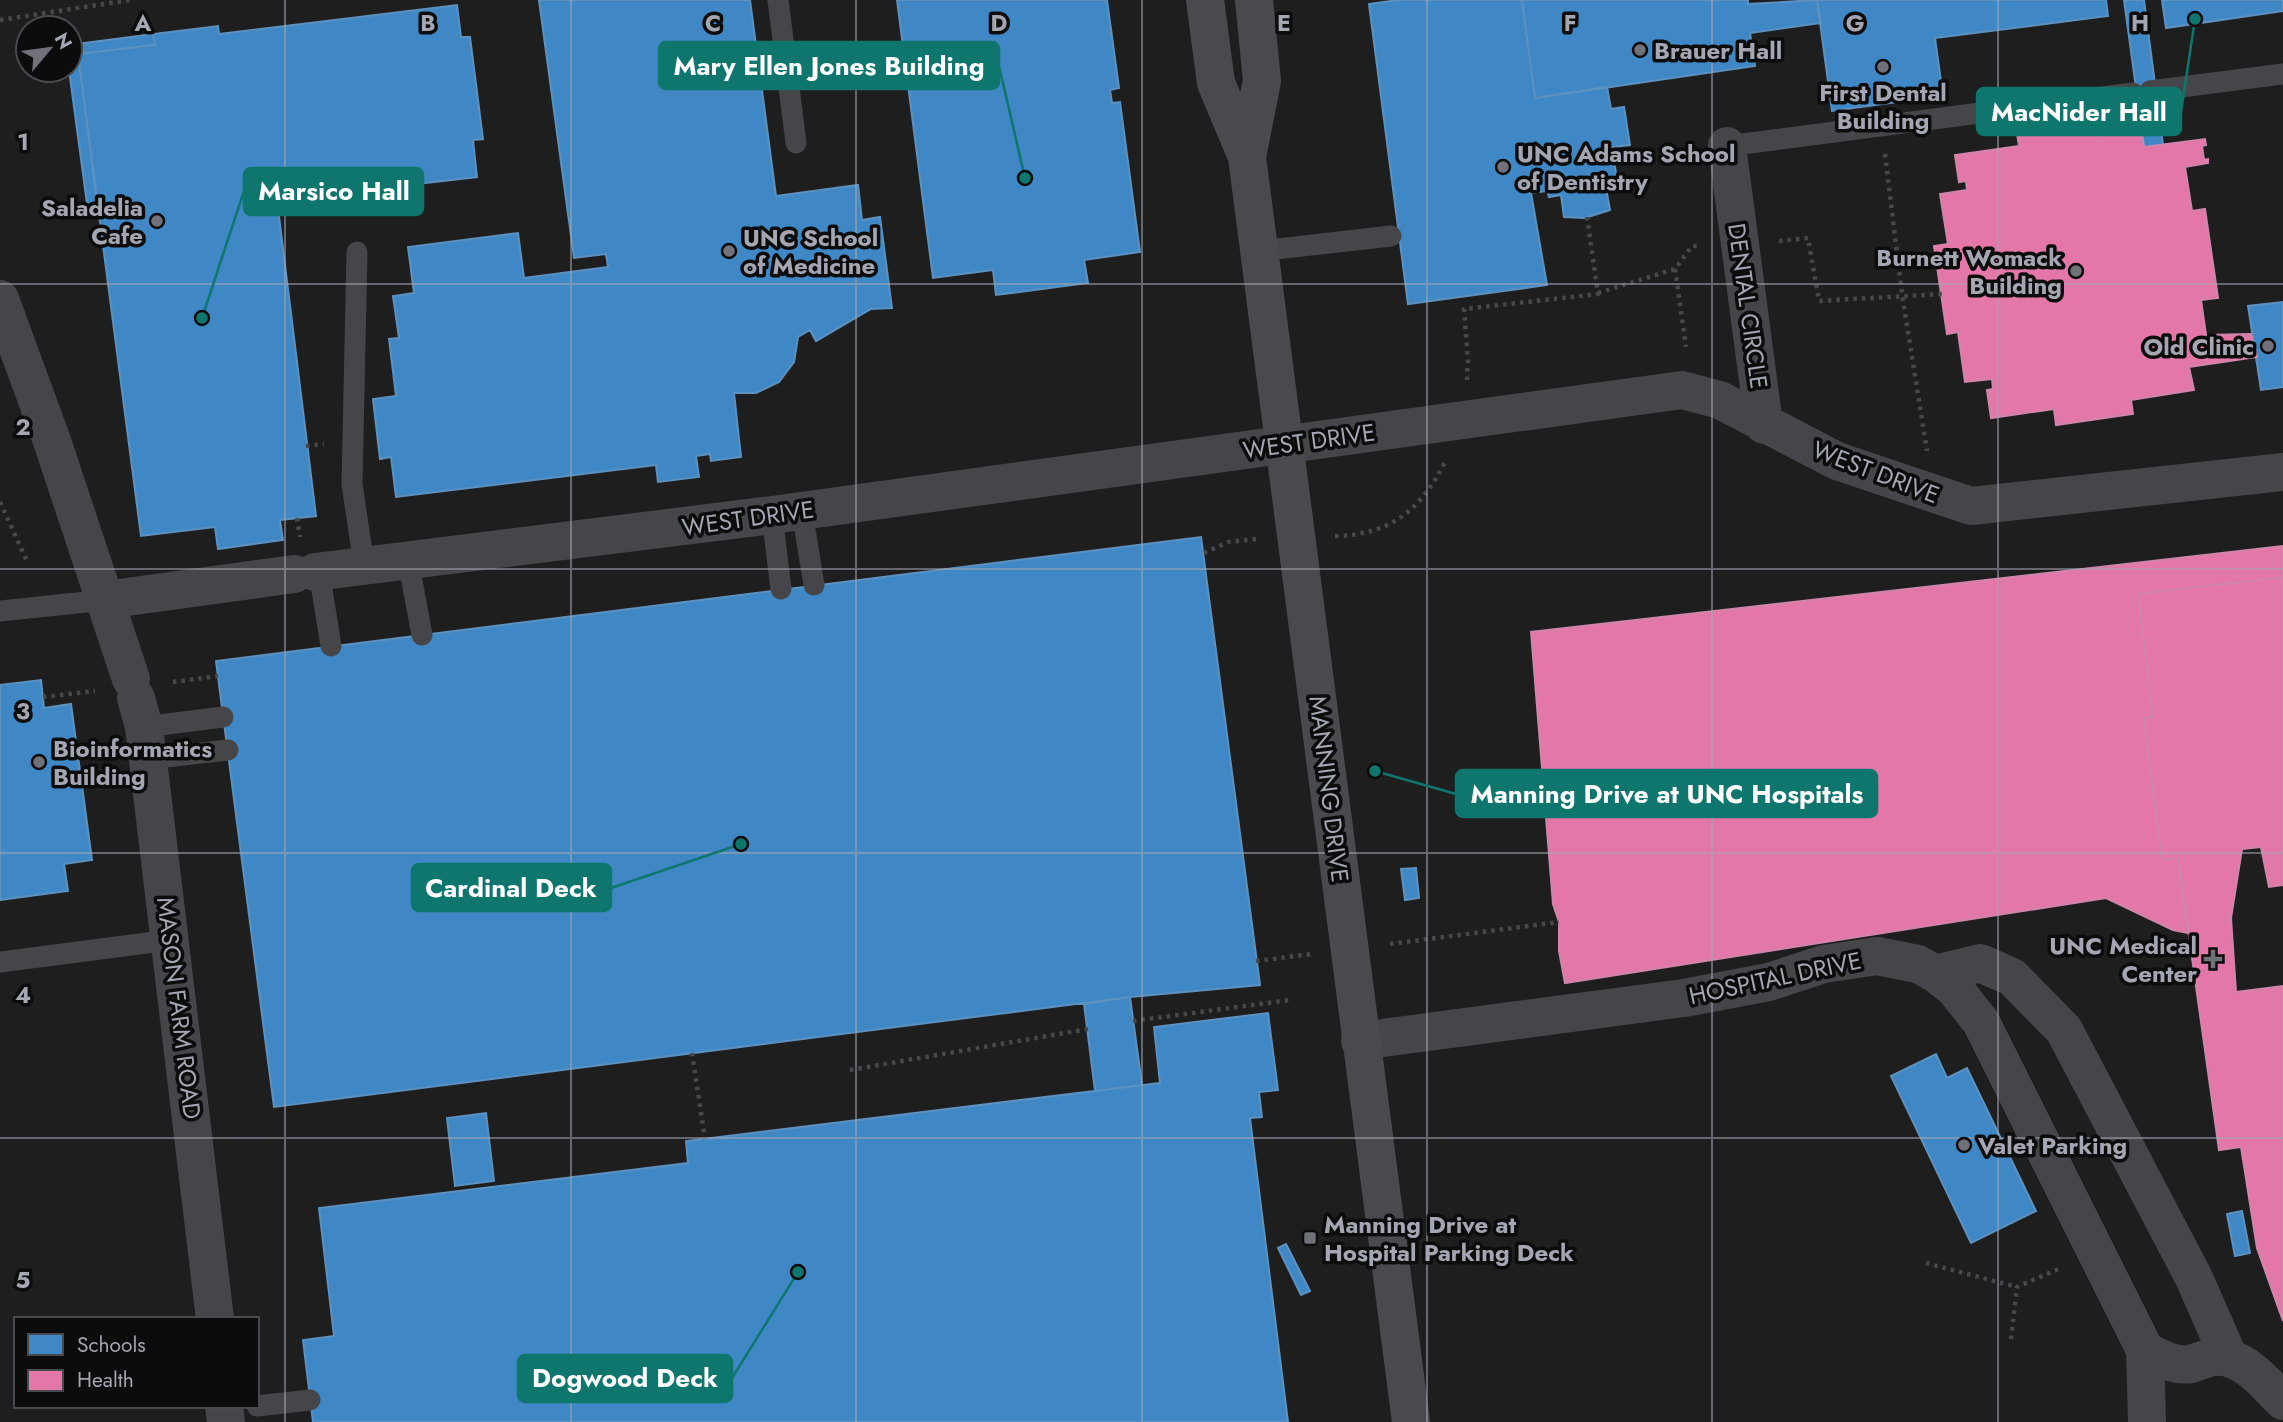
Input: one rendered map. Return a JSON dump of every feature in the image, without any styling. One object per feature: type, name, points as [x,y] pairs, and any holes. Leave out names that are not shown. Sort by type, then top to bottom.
[{"type":"street","name":"MANNING DRIVE","points":[[1205,0],[1216,83],[1247,157],[1411,1422]]},
{"type":"street","name":"MANNING DRIVE","points":[[1247,157],[1262,81],[1260,7]]},
{"type":"street","name":"DENTAL CIRCLE","points":[[1727,146],[1764,425]]},
{"type":"street","name":"MASON FARM ROAD","points":[[0,299],[105,600],[140,716],[170,940],[215,1317]]},
{"type":"street","name":"WEST DRIVE","points":[[105,600],[787,513],[1682,390],[1720,400],[1837,461],[1971,506],[2283,472]]},
{"type":"street","name":"HOSPITAL DRIVE","points":[[1360,1041],[1684,998],[1769,982],[1824,964],[1877,956],[1918,964],[1954,988],[1981,1022],[2145,1350],[2147,1422]]},
{"type":"street","points":[[1936,974],[1980,963],[2012,977],[2064,1030],[2194,1278],[2256,1378],[2262,1422]]},
{"type":"street","points":[[2145,1350],[2168,1362],[2189,1364],[2209,1356],[2256,1378]]},
{"type":"lane","points":[[778,0],[796,143]]},
{"type":"lane","points":[[1727,146],[2283,74]]},
{"type":"lane","points":[[1259,251],[1391,236]]},
{"type":"lane","points":[[357,252],[352,484],[364,565]]},
{"type":"lane","points":[[787,513],[814,585]]},
{"type":"lane","points":[[781,589],[787,513]]},
{"type":"lane","points":[[408,560],[422,635]]},
{"type":"lane","points":[[310,572],[331,646]]},
{"type":"lane","points":[[0,611],[105,600]]},
{"type":"lane","points":[[140,716],[223,717]]},
{"type":"lane","points":[[140,716],[228,750]]},
{"type":"lane","points":[[0,962],[170,940]]},
{"type":"lane","points":[[259,1407],[310,1400]]},
{"type":"path","points":[[0,20],[130,0]]},
{"type":"path","points":[[1881,126],[1902,294],[1929,463]]},
{"type":"path","points":[[1587,217],[1598,293]]},
{"type":"path","points":[[1466,382],[1468,360],[1464,309],[1598,293],[1675,269],[1692,246],[1740,246],[1808,238],[1819,301],[1902,294],[1942,294]]},
{"type":"path","points":[[1675,269],[1686,347]]},
{"type":"path","points":[[1324,537],[1361,536],[1383,529],[1399,519],[1434,483],[1448,454]]},
{"type":"path","points":[[0,502],[27,561]]},
{"type":"path","points":[[1204,553],[1228,542],[1261,539]]},
{"type":"path","points":[[1380,945],[1559,922]]},
{"type":"path","points":[[1256,961],[1325,952]]},
{"type":"path","points":[[1133,1021],[1290,1000]]},
{"type":"path","points":[[849,1070],[1088,1030]]},
{"type":"path","points":[[692,1053],[705,1139]]},
{"type":"path","points":[[1926,1263],[2017,1287],[2063,1267]]},
{"type":"path","points":[[2011,1339],[2017,1287]]},
{"type":"shaded area","points":[[0,0],[2283,0],[2283,1422],[0,1422]]},
{"type":"building: Schools","name":"UNC School of Medicine","points":[[539,0],[750,0],[776,196],[858,185],[862,220],[880,217],[892,308],[871,309],[816,341],[810,330],[798,337],[794,362],[779,382],[756,393],[734,393],[741,457],[711,461],[710,454],[696,456],[699,477],[658,482],[656,465],[396,497],[391,457],[380,459],[373,399],[396,396],[389,339],[399,338],[393,296],[414,293],[408,247],[518,233],[524,278],[608,267],[606,254],[574,258]]},
{"type":"building: Schools","name":"UNC School of Medicine","points":[[897,0],[1107,0],[1119,88],[1110,90],[1112,103],[1120,102],[1140,252],[1084,260],[1088,283],[996,295],[993,270],[933,278]]},
{"type":"building: Schools","points":[[1398,0],[1522,0],[1535,98],[1607,87],[1611,109],[1624,107],[1630,145],[1612,147],[1618,187],[1606,188],[1610,210],[1585,218],[1564,217],[1561,195],[1549,197],[1547,191],[1531,193],[1547,285],[1408,304],[1369,4]]},
{"type":"building: Schools","name":"Brauer Hall","points":[[1522,0],[1748,0],[1748,4],[1817,0],[1821,23],[1750,33],[1755,66],[1535,98]]},
{"type":"building: Schools","name":"First Dental Building","points":[[1817,0],[2106,0],[2108,16],[1935,38],[1943,96],[1832,111]]},
{"type":"building: Schools","points":[[2124,0],[2144,0],[2163,145],[2144,147]]},
{"type":"building: Schools","points":[[2162,0],[2283,0],[2283,11],[2166,28]]},
{"type":"building: Schools","points":[[457,5],[461,37],[470,37],[483,139],[473,140],[477,177],[277,200],[316,516],[280,520],[283,540],[218,549],[215,527],[141,536],[82,84],[84,53],[155,45],[153,34],[218,26],[219,34]]},
{"type":"building: Schools","points":[[153,34],[155,45],[84,53],[84,43]]},
{"type":"building: Schools","points":[[71,84],[82,84],[98,209],[88,211]]},
{"type":"building: Schools","name":"Old Clinic","points":[[2283,302],[2283,387],[2261,390],[2248,306]]},
{"type":"building: Schools","points":[[1201,537],[1260,985],[1130,997],[274,1107],[216,661]]},
{"type":"building: Schools","name":"Bioinformatics Building","points":[[41,680],[44,708],[71,704],[92,860],[64,864],[68,891],[0,900],[0,685]]},
{"type":"building: Schools","points":[[1416,868],[1419,898],[1405,900],[1401,869]]},
{"type":"building: Schools","points":[[1130,997],[1142,1085],[1095,1091],[1084,1004]]},
{"type":"building: Schools","points":[[1268,1013],[1278,1090],[1259,1092],[1262,1117],[1250,1118],[1288,1422],[313,1422],[303,1340],[334,1336],[319,1208],[688,1163],[686,1141],[1160,1083],[1154,1027]]},
{"type":"building: Schools","name":"Valet Parking","points":[[1936,1054],[1947,1078],[1967,1068],[2036,1211],[1971,1243],[1891,1076]]},
{"type":"building: Schools","points":[[486,1113],[494,1181],[455,1186],[447,1118]]},
{"type":"building: Schools","points":[[2242,1211],[2250,1253],[2235,1256],[2227,1214]]},
{"type":"building: Schools","points":[[1286,1244],[1310,1291],[1301,1295],[1278,1248]]},
{"type":"building: Health","name":"Burnett Womack Building","points":[[2094,121],[2096,136],[2141,129],[2144,147],[2205,139],[2206,145],[2202,146],[2204,160],[2208,159],[2208,163],[2185,167],[2192,211],[2205,209],[2218,298],[2201,300],[2206,335],[2251,334],[2257,357],[2189,367],[2194,390],[2131,400],[2133,414],[2056,425],[2054,409],[1991,418],[1987,390],[1993,389],[1992,379],[1965,382],[1958,332],[1947,334],[1934,246],[1948,244],[1940,194],[1967,190],[1966,181],[1959,182],[1955,155],[2019,146],[2017,133]]},
{"type":"building: Health","points":[[2283,546],[2283,577],[2138,594],[2153,717],[2144,718],[2162,860],[2178,858],[2188,933],[2173,930],[2106,898],[1565,983],[1559,951],[1559,922],[1553,904],[1531,632]]},
{"type":"building: Health","name":"UNC Medical Center","points":[[2283,577],[2283,885],[2269,887],[2261,847],[2242,849],[2231,918],[2236,992],[2283,986],[2283,1321],[2257,1248],[2241,1147],[2219,1150],[2178,858],[2162,860],[2144,718],[2153,717],[2138,594]]},
{"type":"place","name":"MacNider Hall","points":[[2195,19]]},
{"type":"place","name":"Brauer Hall","points":[[1640,50]]},
{"type":"place","name":"First Dental Building","points":[[1883,67]]},
{"type":"place","name":"UNC Adams School of Dentistry","points":[[1503,167]]},
{"type":"place","name":"Mary Ellen Jones Building","points":[[1025,178]]},
{"type":"place","name":"Saladelia Cafe","points":[[157,221]]},
{"type":"place","name":"UNC School of Medicine","points":[[729,251]]},
{"type":"place","name":"Burnett Womack Building","points":[[2076,271]]},
{"type":"place","name":"Marsico Hall","points":[[202,318]]},
{"type":"place","name":"Old Clinic","points":[[2268,346]]},
{"type":"place","name":"Bioinformatics Building","points":[[39,762]]},
{"type":"place","name":"Manning Drive at UNC Hospitals","points":[[1375,771]]},
{"type":"place","name":"Cardinal Deck","points":[[741,844]]},
{"type":"place","name":"UNC Medical Center","points":[[2213,959]]},
{"type":"place","name":"Valet Parking","points":[[1964,1145]]},
{"type":"place","name":"Manning Drive at Hospital Parking Deck","points":[[1310,1238]]},
{"type":"place","name":"Dogwood Deck","points":[[798,1272]]}]
